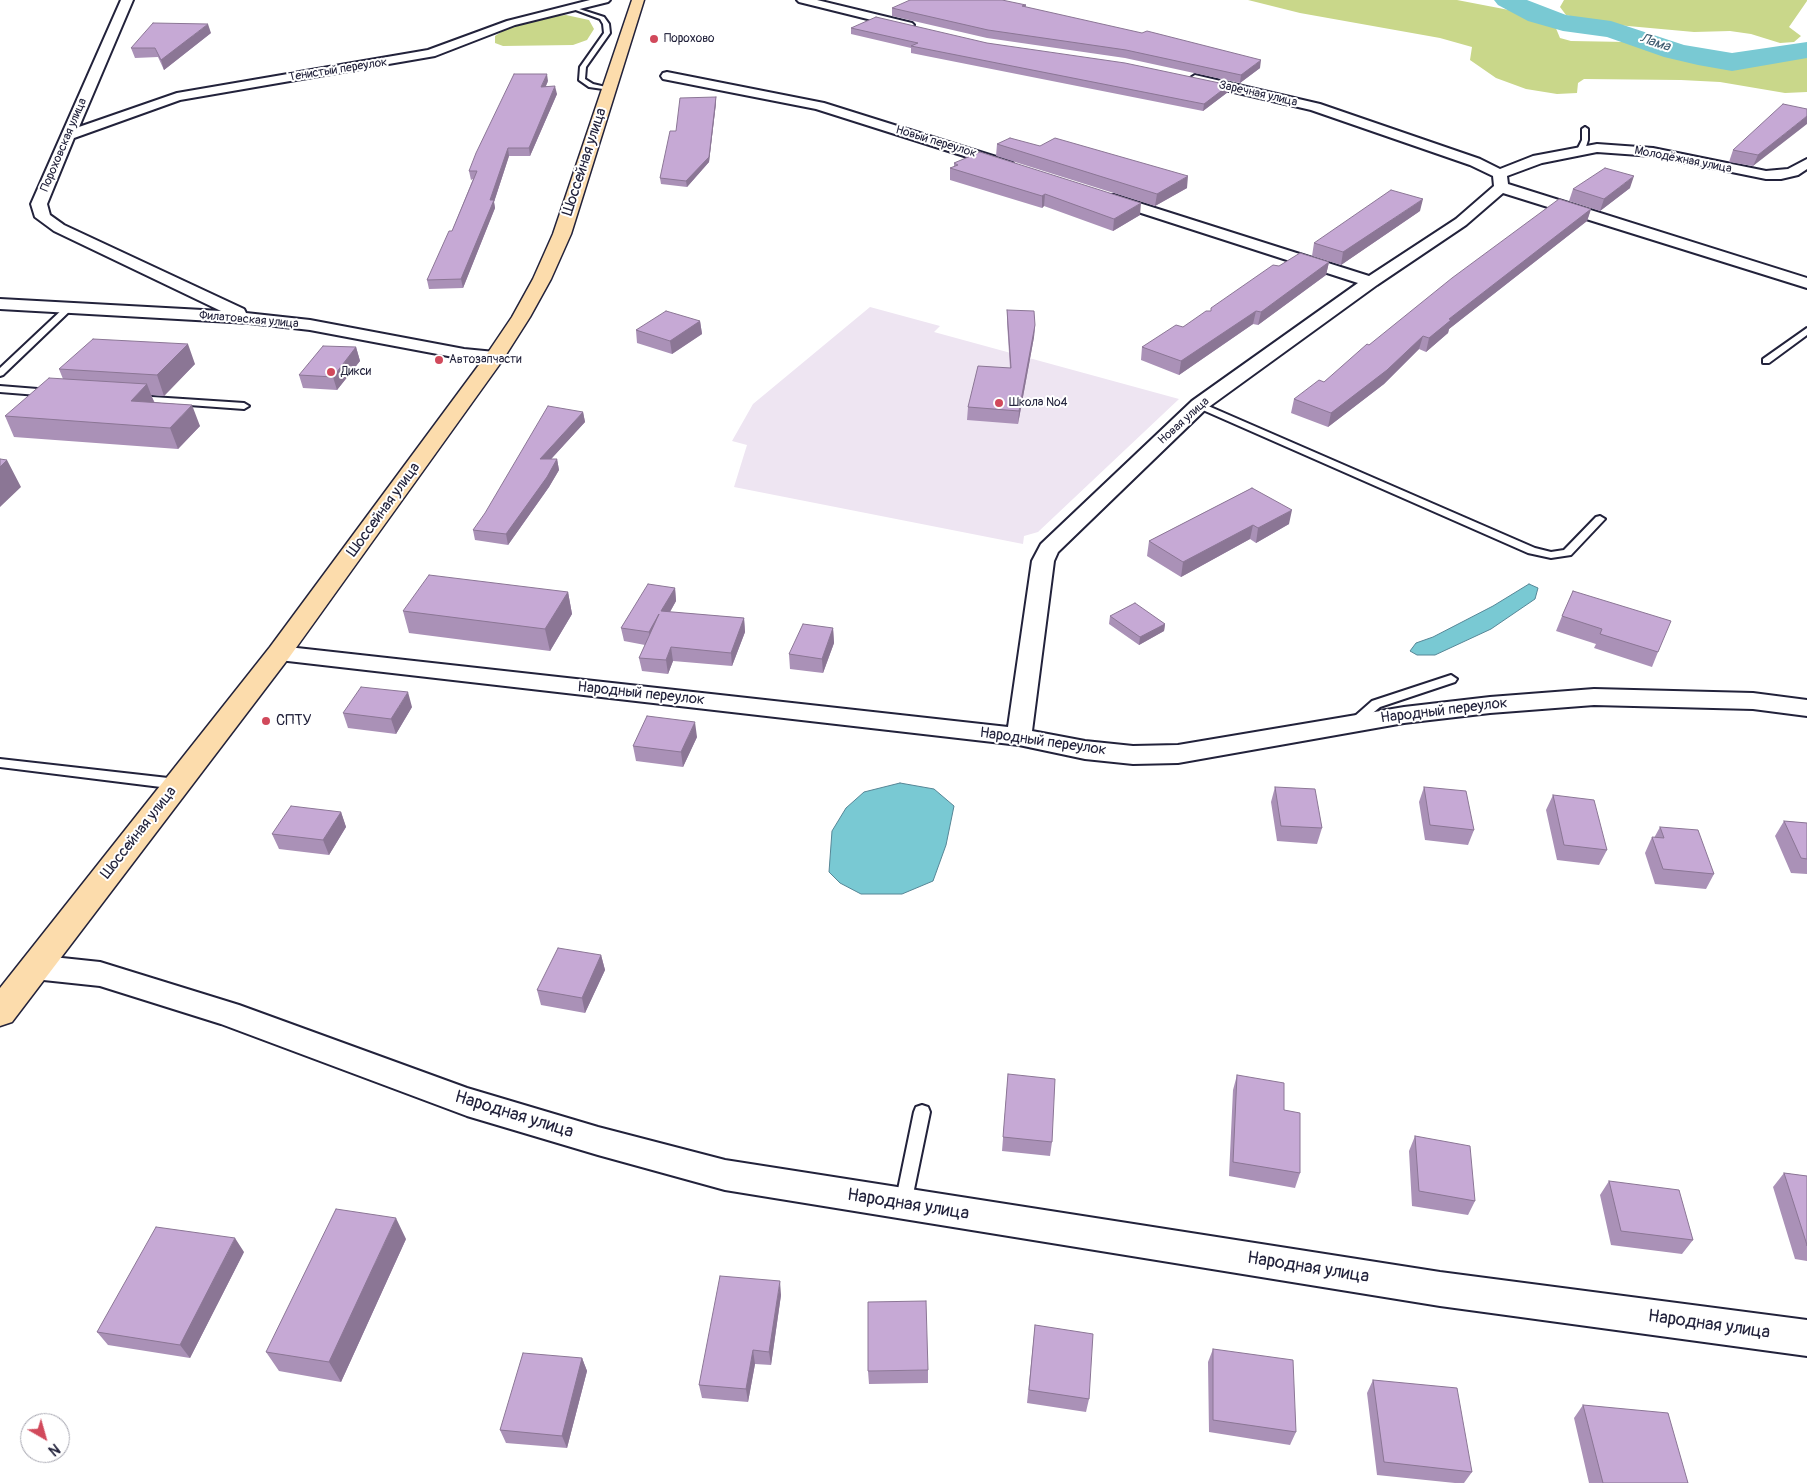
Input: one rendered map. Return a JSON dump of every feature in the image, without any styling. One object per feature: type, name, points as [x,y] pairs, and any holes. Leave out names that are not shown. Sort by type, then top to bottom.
[{"type":"main road","name":"Шоссейная улица","points":[[0,1012],[279,653],[495,357],[542,279],[562,234],[638,0]]},
{"type":"street","name":"Пороховская улица","points":[[127,0],[39,204],[43,217],[58,228],[249,318]]},
{"type":"street","name":"Тенистый переулок","points":[[70,134],[178,97],[431,53],[511,23],[604,0]]},
{"type":"street","points":[[803,0],[920,28]]},
{"type":"street","name":"Новый переулок","points":[[667,76],[819,106],[1022,169]]},
{"type":"street","name":"Заречная улица","points":[[1180,76],[1315,107],[1475,162],[1500,180],[1807,283]]},
{"type":"street","name":"Молодёжная улица","points":[[1500,180],[1538,159],[1581,150],[1624,148],[1766,175],[1781,176],[1793,172],[1807,163]]},
{"type":"street","name":"Новая улица","points":[[1019,737],[1044,562],[1049,549],[1199,405],[1371,282],[1461,222],[1500,180]]},
{"type":"street","points":[[1098,194],[1371,282]]},
{"type":"street","name":"Филатовская улица","points":[[0,304],[249,318],[310,325],[464,354],[495,357]]},
{"type":"street","name":"Народный переулок","points":[[279,653],[1019,737],[1085,750],[1133,755],[1178,754],[1353,723],[1490,705],[1594,697],[1655,697],[1753,701],[1807,708]]},
{"type":"street","name":"Народная улица","points":[[34,967],[100,974],[228,1014],[340,1057],[467,1102],[598,1141],[725,1175],[1440,1289],[1807,1338]]},
{"type":"lane","points":[[575,8],[602,18],[606,24],[607,33],[583,68],[582,80],[591,86],[608,89]]},
{"type":"lane","points":[[1581,150],[1586,140],[1585,130]]},
{"type":"lane","points":[[0,373],[69,308]]},
{"type":"lane","points":[[1766,361],[1807,331]]},
{"type":"lane","points":[[0,390],[59,393]]},
{"type":"lane","points":[[127,398],[244,406]]},
{"type":"lane","points":[[1199,405],[1532,551],[1551,555],[1567,553],[1600,519]]},
{"type":"lane","points":[[1353,723],[1376,704],[1452,679]]},
{"type":"lane","points":[[0,763],[177,784]]},
{"type":"lane","points":[[903,1204],[922,1112]]},
{"type":"shaded area","points":[[870,307],[940,326],[934,332],[1179,399],[1038,532],[1024,536],[1023,544],[734,487],[747,445],[732,441],[753,404]]},
{"type":"green space","points":[[1248,0],[1457,0],[1535,17],[1555,26],[1560,38],[1571,41],[1627,42],[1707,63],[1726,66],[1757,64],[1807,56],[1807,92],[1785,93],[1720,82],[1681,80],[1584,79],[1578,83],[1577,93],[1557,94],[1526,89],[1496,78],[1470,60],[1472,47],[1440,38],[1300,13]]},
{"type":"green space","points":[[1564,0],[1807,1],[1789,27],[1801,36],[1794,42],[1780,43],[1751,34],[1730,31],[1694,32],[1617,25],[1583,19],[1566,15],[1560,7]]},
{"type":"green space","points":[[566,15],[589,20],[594,29],[587,40],[573,45],[503,46],[495,43],[495,36],[510,26],[544,17]]},
{"type":"water","points":[[1529,584],[1538,588],[1535,599],[1491,629],[1435,655],[1417,655],[1410,651],[1416,643],[1433,637],[1493,606]]},
{"type":"water","points":[[900,783],[934,789],[954,806],[946,845],[933,881],[902,894],[861,894],[840,883],[829,872],[832,831],[846,808],[864,792]]},
{"type":"building","points":[[910,0],[1002,0],[1142,33],[1147,31],[1261,60],[1241,75],[1126,50],[988,30],[892,8]]},
{"type":"building","points":[[876,17],[987,43],[1125,63],[1229,85],[1204,104],[911,46],[918,43],[851,28]]},
{"type":"building","points":[[153,23],[208,24],[161,60],[155,48],[131,48]]},
{"type":"building","points":[[514,74],[547,74],[541,87],[555,86],[529,148],[508,148],[490,200],[494,200],[461,279],[427,280],[449,231],[452,231],[477,171],[469,171],[476,153]]},
{"type":"building","points":[[716,97],[709,157],[686,181],[660,178],[670,131],[676,131],[680,98]]},
{"type":"building","points":[[1783,104],[1807,109],[1807,116],[1758,155],[1733,150]]},
{"type":"building","points":[[1010,138],[1040,146],[1055,138],[1188,176],[1157,194],[997,144]]},
{"type":"building","points":[[980,152],[1141,203],[1114,219],[1045,194],[1042,196],[950,168],[958,165],[954,163]]},
{"type":"building","points":[[1605,168],[1634,176],[1604,199],[1573,189]]},
{"type":"building","points":[[1391,190],[1423,199],[1343,252],[1314,243]]},
{"type":"building","points":[[1559,199],[1591,209],[1449,319],[1451,320],[1429,338],[1423,336],[1387,370],[1331,413],[1294,399],[1319,380],[1324,382],[1367,344],[1369,345],[1452,278]]},
{"type":"building","points":[[1300,253],[1329,262],[1261,312],[1256,311],[1181,361],[1142,347],[1176,325],[1183,327],[1206,311],[1211,311],[1211,308],[1273,265],[1279,266]]},
{"type":"building","points":[[1007,310],[1034,311],[1035,325],[1019,411],[968,407],[978,366],[1011,368]]},
{"type":"building","points":[[666,311],[700,321],[670,341],[636,330]]},
{"type":"building","points":[[93,339],[188,344],[157,375],[59,369]]},
{"type":"building","points":[[323,346],[356,347],[333,377],[299,375]]},
{"type":"building","points":[[49,378],[147,384],[131,401],[192,405],[170,428],[5,416]]},
{"type":"building","points":[[548,406],[583,412],[540,459],[557,459],[547,477],[506,534],[473,530],[485,513]]},
{"type":"building","points":[[0,459],[7,460],[0,467]]},
{"type":"building","points":[[1252,488],[1292,510],[1258,528],[1253,525],[1183,562],[1149,541]]},
{"type":"building","points":[[429,575],[568,592],[545,629],[403,611]]},
{"type":"building","points":[[648,584],[675,588],[661,611],[744,618],[731,653],[671,647],[666,660],[639,658],[659,614],[649,632],[621,628]]},
{"type":"building","points":[[1573,591],[1671,621],[1658,652],[1600,634],[1602,629],[1562,616]]},
{"type":"building","points":[[1135,603],[1165,624],[1140,637],[1110,616]]},
{"type":"building","points":[[803,624],[833,628],[822,659],[789,654]]},
{"type":"building","points":[[361,687],[408,692],[391,719],[343,713]]},
{"type":"building","points":[[647,716],[695,722],[681,752],[633,746]]},
{"type":"building","points":[[1275,787],[1315,789],[1322,828],[1281,826]]},
{"type":"building","points":[[1424,787],[1466,791],[1474,830],[1430,825]]},
{"type":"building","points":[[1553,795],[1594,800],[1607,850],[1564,845]]},
{"type":"building","points":[[291,806],[341,812],[323,840],[272,834]]},
{"type":"building","points":[[1784,821],[1807,823],[1807,859],[1801,858]]},
{"type":"building","points":[[1660,827],[1698,830],[1714,874],[1663,869],[1652,837],[1664,838]]},
{"type":"building","points":[[558,948],[601,955],[582,998],[537,990]]},
{"type":"building","points":[[1008,1074],[1055,1079],[1052,1142],[1003,1137]]},
{"type":"building","points":[[1237,1075],[1284,1083],[1284,1110],[1300,1113],[1300,1173],[1233,1162]]},
{"type":"building","points":[[1415,1136],[1470,1146],[1475,1201],[1419,1191]]},
{"type":"building","points":[[1784,1173],[1807,1176],[1807,1245]]},
{"type":"building","points":[[1609,1181],[1679,1190],[1693,1240],[1621,1231]]},
{"type":"building","points":[[336,1209],[396,1218],[329,1362],[266,1352]]},
{"type":"building","points":[[156,1227],[235,1238],[180,1345],[97,1332]]},
{"type":"building","points":[[720,1276],[780,1281],[769,1352],[753,1350],[746,1389],[699,1385]]},
{"type":"building","points":[[926,1301],[928,1370],[868,1371],[868,1302]]},
{"type":"building","points":[[1035,1325],[1093,1334],[1089,1399],[1029,1390]]},
{"type":"building","points":[[1213,1349],[1293,1360],[1296,1432],[1213,1420]]},
{"type":"building","points":[[523,1353],[582,1358],[562,1436],[500,1430]]},
{"type":"building","points":[[1373,1380],[1457,1388],[1472,1472],[1384,1462]]},
{"type":"building","points":[[1583,1405],[1668,1413],[1688,1483],[1603,1483]]},
{"type":"waterway","name":"Лама","points":[[1507,0],[1537,15],[1563,23],[1611,29],[1674,51],[1698,57],[1732,62],[1807,50]]},
{"type":"place","name":"Порохово","points":[[654,39]]},
{"type":"place","name":"Автозапчасти","points":[[439,360]]},
{"type":"place","name":"Дикси","points":[[331,372]]},
{"type":"place","name":"Школа №4","points":[[999,403]]},
{"type":"place","name":"СПТУ","points":[[266,721]]}]
